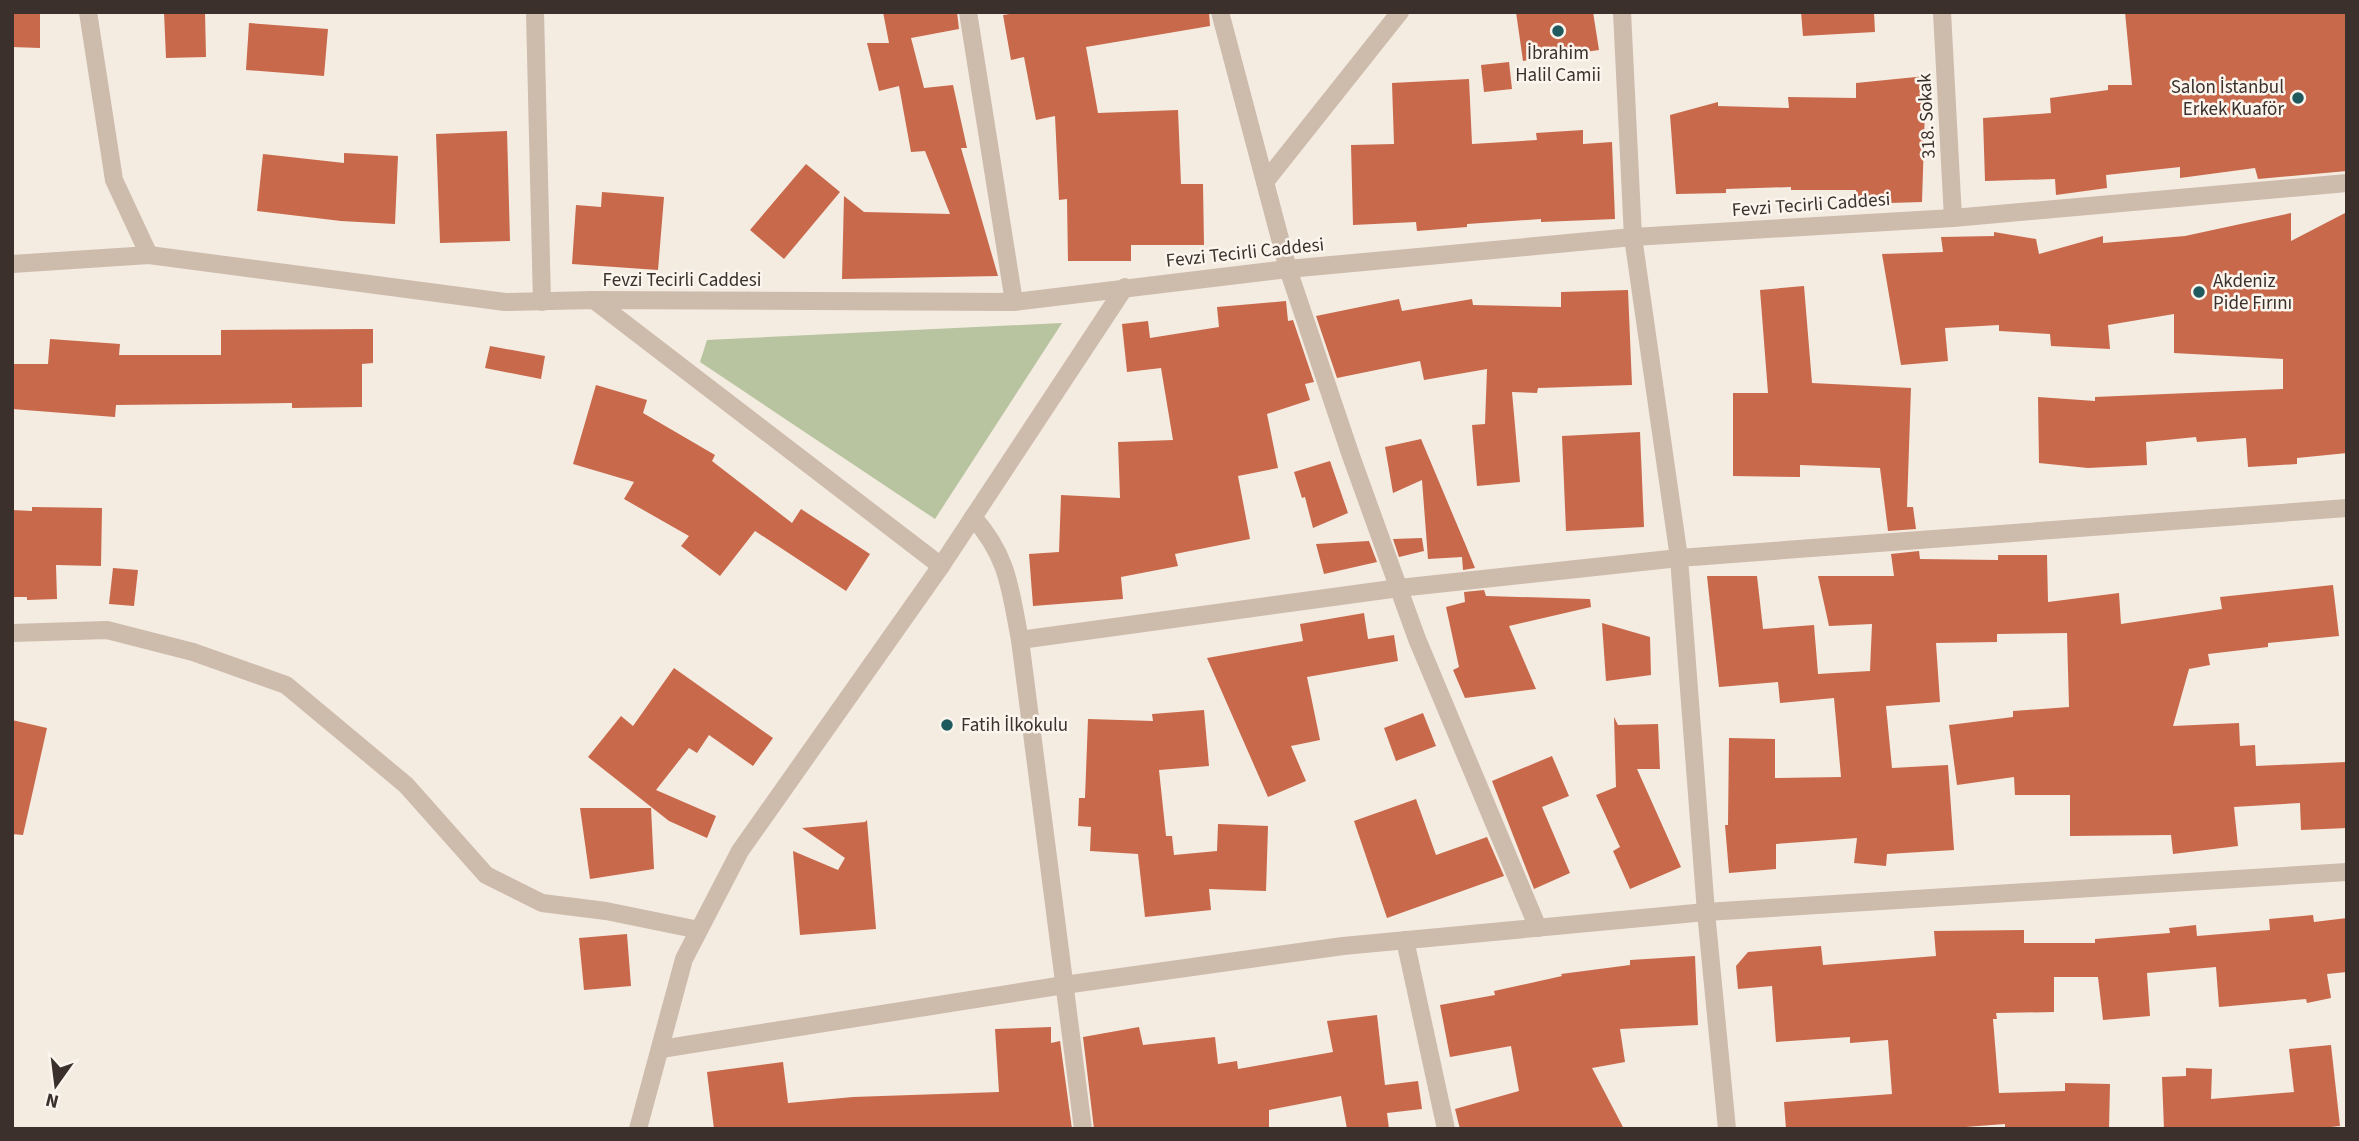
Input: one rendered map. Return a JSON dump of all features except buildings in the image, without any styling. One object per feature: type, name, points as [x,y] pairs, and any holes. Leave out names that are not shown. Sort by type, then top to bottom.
[{"type":"street","points":[[88,12],[114,180],[149,255]]},
{"type":"street","points":[[535,12],[542,302]]},
{"type":"street","points":[[968,12],[1014,302]]},
{"type":"street","points":[[1220,12],[1288,269],[1351,456],[1418,639],[1538,928]]},
{"type":"street","points":[[1265,182],[1400,12]]},
{"type":"street","points":[[1622,12],[1633,237],[1679,558],[1706,912],[1727,1129]]},
{"type":"street","name":"318. Sokak","points":[[1942,12],[1953,218]]},
{"type":"street","name":"Fevzi Tecirli Caddesi","points":[[12,264],[149,255],[505,302],[1014,302],[1288,269],[1633,237],[1953,218],[2347,183]]},
{"type":"street","points":[[638,1129],[684,959],[740,851],[941,566],[1125,287]]},
{"type":"street","points":[[594,300],[941,566]]},
{"type":"street","points":[[1020,640],[1399,588],[1679,558],[2347,508]]},
{"type":"street","points":[[974,517],[989,535],[1007,573],[1020,640],[1083,1129]]},
{"type":"street","points":[[12,633],[107,630],[193,652],[286,685],[405,785],[486,875],[542,903],[606,911],[699,930]]},
{"type":"street","points":[[661,1049],[1064,985],[1343,946],[1706,912],[2347,872]]},
{"type":"street","points":[[1405,940],[1446,1129]]},
{"type":"green space","points":[[1062,323],[935,519],[700,362],[707,340]]},
{"type":"place","name":"İbrahim Halil Camii","points":[[1558,31]]},
{"type":"place","name":"Salon İstanbul Erkek Kuaför","points":[[2298,98]]},
{"type":"place","name":"Akdeniz Pide Fırını","points":[[2199,292]]},
{"type":"place","name":"Fatih İlkokulu","points":[[947,725]]}]
